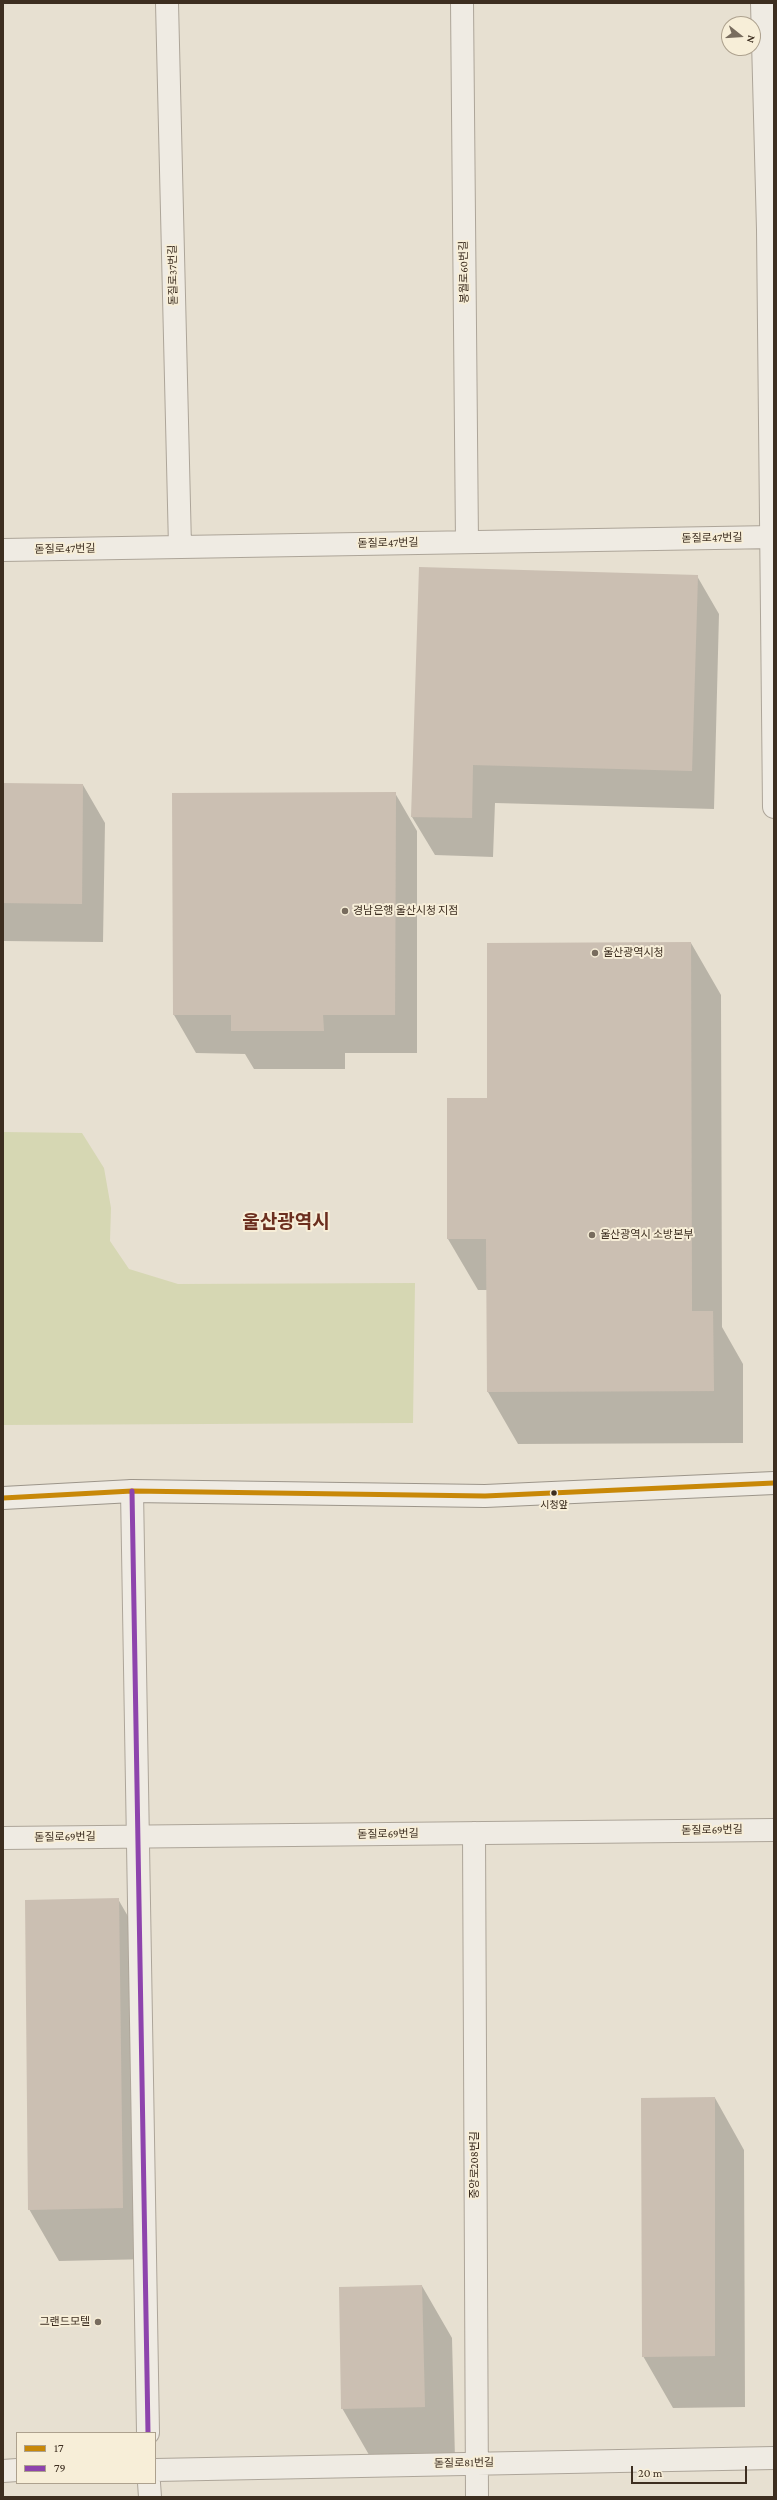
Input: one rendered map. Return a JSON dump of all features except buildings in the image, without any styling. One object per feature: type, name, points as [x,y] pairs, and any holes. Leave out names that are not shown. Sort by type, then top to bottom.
[{"type":"street","name":"돋질로37번길","points":[[167,3],[180,547]]},
{"type":"street","name":"봉월로60번길","points":[[462,3],[467,542]]},
{"type":"street","points":[[762,3],[768,230],[774,807]]},
{"type":"street","name":"돋질로47번길","points":[[3,550],[772,537]]},
{"type":"street","points":[[3,1498],[132,1491],[485,1496],[774,1483]]},
{"type":"street","points":[[132,1491],[148,2432]]},
{"type":"street","name":"돋질로69번길","points":[[3,1838],[774,1830]]},
{"type":"street","name":"중앙로208번길","points":[[474,1833],[476,2497]]},
{"type":"street","name":"돋질로81번길","points":[[156,2470],[476,2462],[774,2458]]},
{"type":"street","points":[[3,2470],[16,2470]]},
{"type":"street","points":[[149,2484],[150,2497]]},
{"type":"green space","points":[[3,1132],[82,1133],[104,1168],[111,1208],[110,1241],[129,1269],[178,1284],[415,1283],[413,1423],[3,1425]]},
{"type":"transit line","name":"17","points":[[3,1498],[132,1491],[485,1496],[774,1483]]},
{"type":"transit line","name":"79","points":[[132,1491],[148,2432]]},
{"type":"place","name":"경남은행 울산시청 지점","points":[[345,911]]},
{"type":"place","name":"울산광역시청","points":[[595,953]]},
{"type":"place","name":"울산광역시 소방본부","points":[[592,1235]]},
{"type":"place","name":"시청앞","points":[[554,1493]]},
{"type":"place","name":"그랜드모텔","points":[[98,2322]]},
{"type":"district","name":"울산광역시","points":[[286,1222]]}]
